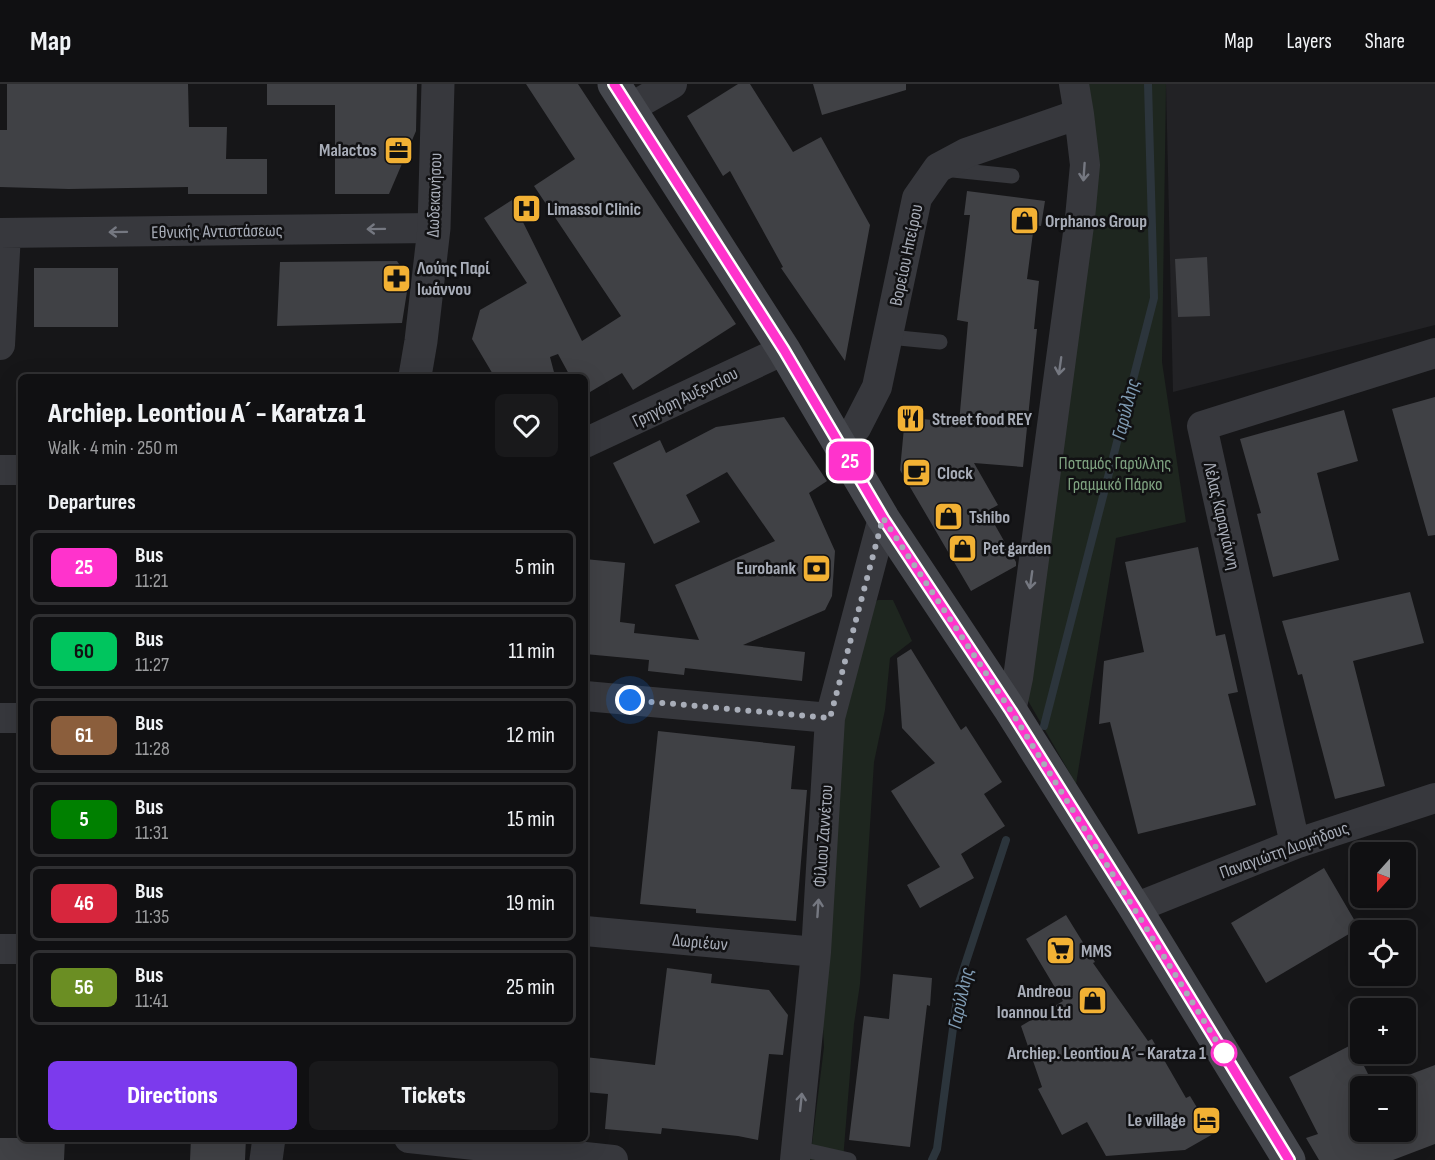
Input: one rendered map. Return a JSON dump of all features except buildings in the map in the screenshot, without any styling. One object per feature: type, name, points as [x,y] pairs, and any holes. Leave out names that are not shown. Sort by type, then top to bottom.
[{"type":"main road","points":[[622,96],[784,350],[883,518],[1011,711],[1135,908],[1289,1160]]},
{"type":"street","name":"Δωδεκανήσου","points":[[415,374],[434,228],[438,84]]},
{"type":"street","points":[[622,96],[672,84]]},
{"type":"street","points":[[1011,711],[1020,666],[1080,218],[1085,165],[1074,84]]},
{"type":"street","name":"Βορείου Ηπείρου","points":[[838,442],[856,428],[877,387],[917,198],[938,168],[966,153],[1079,114]]},
{"type":"street","name":"Εθνικής Αντιστάσεως","points":[[3,233],[434,228]]},
{"type":"street","points":[[0,345],[3,233]]},
{"type":"street","name":"Γρηγόρη Αυξεντίου","points":[[588,443],[784,350]]},
{"type":"street","name":"Λέλας Καραγιάννη","points":[[1295,844],[1202,426],[1435,353]]},
{"type":"street","points":[[0,470],[18,470]]},
{"type":"street","name":"Φίλιου Ζαννέτου","points":[[796,1154],[816,952],[830,718],[883,518]]},
{"type":"street","points":[[588,696],[830,718]]},
{"type":"street","points":[[0,718],[18,718]]},
{"type":"street","name":"Παναγιώτη Διομήδους","points":[[1135,908],[1295,844],[1435,798]]},
{"type":"street","name":"Δωριέων","points":[[588,931],[816,952]]},
{"type":"street","points":[[0,949],[18,949]]},
{"type":"street","points":[[266,1160],[268,1142]]},
{"type":"street","points":[[445,1142],[613,1160]]},
{"type":"lane","points":[[938,168],[1012,176]]},
{"type":"lane","points":[[889,337],[940,342]]},
{"type":"lane","points":[[796,1154],[849,1160]]},
{"type":"shaded area","points":[[1166,84],[1435,84],[1435,325],[1173,392]]},
{"type":"green space","name":"Ποταμός Γαρύλλης Γραμμικό Πάρκο","points":[[1079,84],[1166,84],[1162,362],[1186,522],[1116,538],[1076,784],[1023,692]]},
{"type":"green space","points":[[878,600],[893,600],[912,641],[890,658],[885,710],[874,762],[860,984],[854,1024],[843,1160],[810,1160],[824,1047],[820,967],[849,670],[864,611]]},
{"type":"waterway","name":"Γαρύλλης","points":[[1044,726],[1154,298],[1148,84]]},
{"type":"waterway","name":"Γαρύλλης","points":[[932,1160],[937,1149],[959,983],[1006,840]]},
{"type":"bus line","name":"25","points":[[614,84],[784,350],[883,518],[1011,711],[1135,908],[1289,1160]]},
{"type":"place","name":"Malactos","points":[[398,150]]},
{"type":"place","name":"Limassol Clinic","points":[[526,209]]},
{"type":"place","name":"Orphanos Group","points":[[1024,221]]},
{"type":"place","name":"Λούης Παρί Ιωάννου","points":[[396,278]]},
{"type":"place","name":"Street food REY","points":[[911,419]]},
{"type":"place","name":"Clock","points":[[916,473]]},
{"type":"place","name":"Tshibo","points":[[948,517]]},
{"type":"place","name":"Pet garden","points":[[962,548]]},
{"type":"place","name":"Eurobank","points":[[817,568]]},
{"type":"place","name":"MMS","points":[[1060,951]]},
{"type":"place","name":"Andreou Ioannou Ltd","points":[[1092,1001]]},
{"type":"place","name":"Archiep. Leontiou A´ - Karatza 1","points":[[1224,1053]]},
{"type":"place","name":"Le village","points":[[1207,1120]]},
{"type":"route","points":[[630,700],[830,718],[883,518],[1011,711],[1227,1058],[1224,1053]]}]
